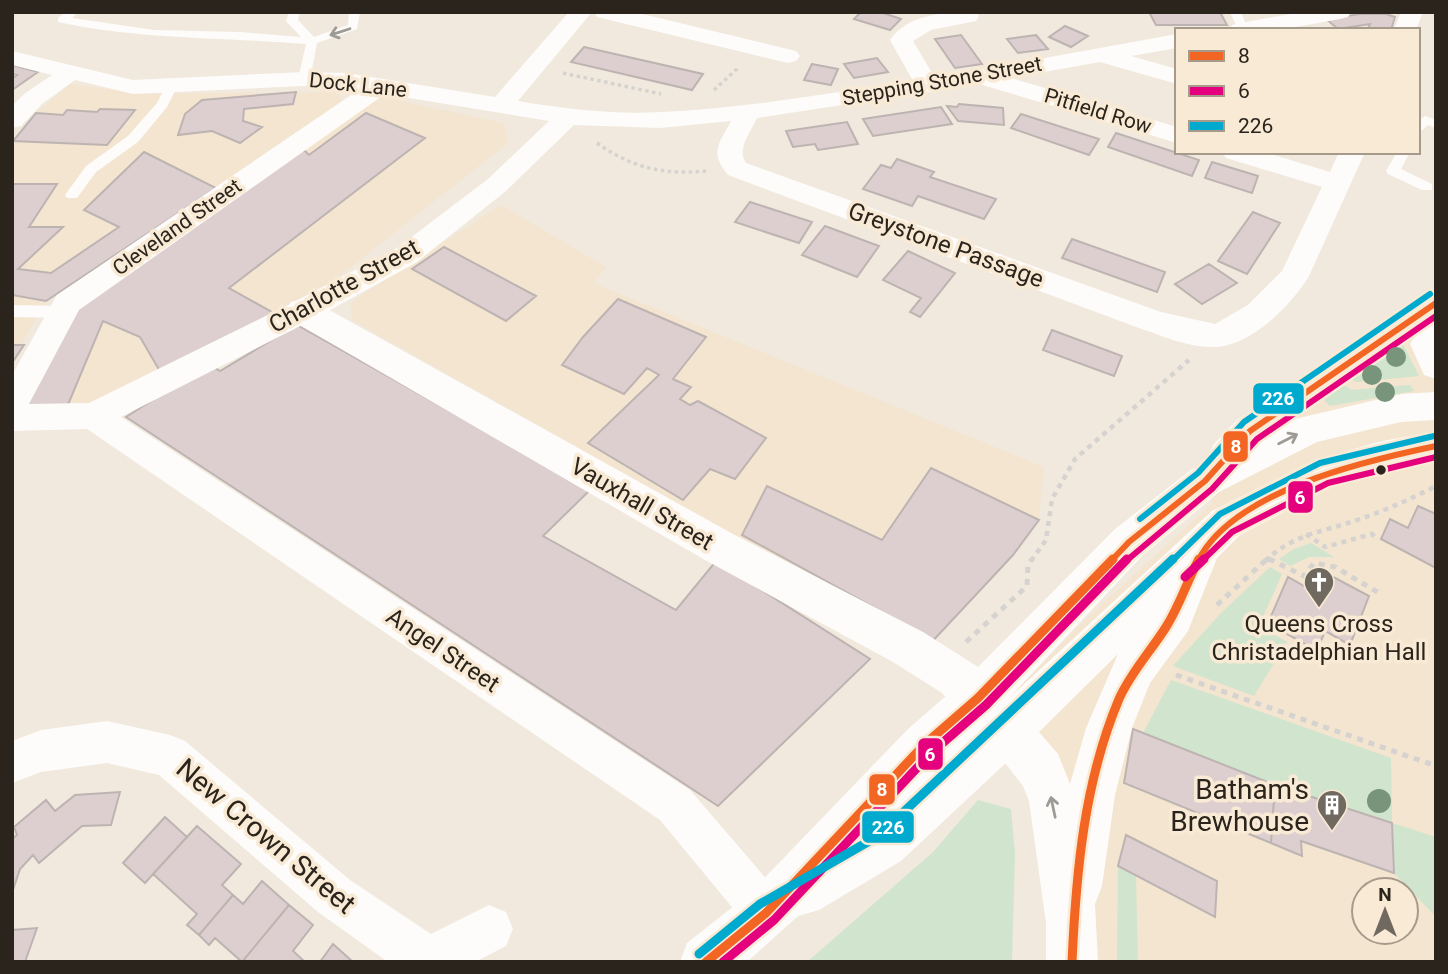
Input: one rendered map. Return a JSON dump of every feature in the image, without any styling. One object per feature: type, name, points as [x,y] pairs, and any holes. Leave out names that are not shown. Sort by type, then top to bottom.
[{"type":"main road","points":[[706,962],[766,913],[884,844],[993,714],[1129,542],[1205,481],[1250,431],[1436,303]]},
{"type":"main road","name":"Vauxhall Street","points":[[303,311],[719,547],[940,665],[958,678],[993,714],[1041,771],[1053,801],[1072,942]]},
{"type":"main road","points":[[1436,333],[1427,344],[1436,366]]},
{"type":"main road","points":[[1205,481],[1309,429],[1401,408],[1436,405]]},
{"type":"main road","points":[[993,714],[1204,544],[1226,523],[1324,473],[1378,457],[1436,446]]},
{"type":"main road","points":[[1072,942],[1091,795],[1108,728],[1134,669],[1172,617],[1204,544]]},
{"type":"street","points":[[501,106],[581,12]]},
{"type":"street","points":[[605,12],[745,57],[788,56]]},
{"type":"street","points":[[1247,28],[1340,12]]},
{"type":"street","points":[[928,86],[901,40],[909,31],[922,25],[968,16]]},
{"type":"street","name":"Stepping Stone Street","points":[[706,117],[928,86],[1175,41]]},
{"type":"street","points":[[1098,54],[1175,76]]},
{"type":"street","name":"Dock Lane","points":[[12,58],[133,87],[304,79],[382,85],[568,117],[660,120],[706,117]]},
{"type":"street","points":[[20,108],[70,73]]},
{"type":"street","name":"Pitfield Row","points":[[978,76],[1175,134]]},
{"type":"street","name":"Cleveland Street","points":[[12,405],[68,303],[382,85]]},
{"type":"street","points":[[730,161],[729,149],[748,112]]},
{"type":"street","name":"Charlotte Street","points":[[93,416],[407,256],[497,185],[568,117]]},
{"type":"street","points":[[1242,154],[1338,183]]},
{"type":"street","points":[[1216,337],[1233,329],[1283,293],[1294,276],[1351,154]]},
{"type":"street","name":"Greystone Passage","points":[[730,161],[737,169],[1128,311],[1216,337]]},
{"type":"street","points":[[12,418],[93,416]]},
{"type":"street","name":"Angel Street","points":[[93,416],[676,805],[766,913]]},
{"type":"street","name":"New Crown Street","points":[[12,762],[41,751],[107,742],[170,756],[334,896],[427,961],[489,929]]},
{"type":"lane","points":[[73,12],[62,20],[154,33],[240,35],[312,41],[353,27],[355,12]]},
{"type":"lane","points":[[295,12],[292,21],[312,41]]},
{"type":"lane","points":[[304,79],[312,41]]},
{"type":"lane","points":[[72,195],[91,169],[133,139],[163,104],[172,85]]},
{"type":"lane","points":[[1420,127],[1425,120],[1436,124]]},
{"type":"lane","points":[[1403,154],[1393,171],[1427,187]]},
{"type":"lane","points":[[12,311],[63,312]]},
{"type":"path","points":[[712,91],[745,57]]},
{"type":"path","points":[[535,66],[671,96]]},
{"type":"path","points":[[568,117],[615,158],[641,170],[677,174],[708,171],[730,161]]},
{"type":"path","points":[[940,665],[1027,586],[1028,565],[1046,540],[1052,499],[1075,459],[1216,337]]},
{"type":"path","points":[[1306,534],[1325,547],[1372,534],[1377,540]]},
{"type":"path","points":[[1267,558],[1304,576],[1314,563],[1335,567],[1379,593]]},
{"type":"path","points":[[1162,670],[1436,766]]},
{"type":"shaded area","points":[[70,84],[145,94],[339,92],[342,102],[46,301],[12,361],[12,143],[36,113]]},
{"type":"shaded area","points":[[377,96],[504,123],[508,143],[328,285],[99,405],[67,407],[80,300]]},
{"type":"shaded area","points":[[501,205],[606,267],[593,283],[1044,467],[1039,520],[928,646],[352,320],[351,302]]},
{"type":"shaded area","points":[[1436,303],[1436,962],[1072,962],[1053,801],[992,714],[1087,618],[1212,503],[1205,481]]},
{"type":"green space","points":[[1401,340],[1419,376],[1356,382],[1350,379]]},
{"type":"green space","points":[[1344,385],[1352,390],[1410,385],[1414,391],[1330,406],[1324,400]]},
{"type":"green space","points":[[1311,543],[1334,557],[1309,557],[1290,566],[1279,559],[1294,549]]},
{"type":"green space","points":[[1270,567],[1282,574],[1259,626],[1287,642],[1254,696],[1173,666],[1221,613]]},
{"type":"green space","points":[[1171,680],[1391,758],[1392,823],[1436,837],[1436,917],[1420,900],[1420,876],[1397,876],[1394,873],[1391,823],[1275,785],[1143,733]]},
{"type":"green space","points":[[978,800],[1011,809],[1015,854],[1012,962],[807,962],[933,852]]},
{"type":"green space","points":[[1118,866],[1136,876],[1138,962],[1117,962]]},
{"type":"building","points":[[861,12],[880,12],[901,19],[890,30],[854,19]]},
{"type":"building","points":[[1149,12],[1220,12],[1227,25],[1156,25]]},
{"type":"building","points":[[1360,14],[1386,14],[1395,17],[1392,28],[1368,28],[1370,24],[1337,28],[1326,19]]},
{"type":"building","points":[[1065,26],[1088,36],[1071,47],[1049,37]]},
{"type":"building","points":[[961,35],[982,64],[955,68],[935,39]]},
{"type":"building","points":[[1036,35],[1048,49],[1018,53],[1007,39]]},
{"type":"building","points":[[584,47],[703,74],[692,90],[571,62]]},
{"type":"building","points":[[877,58],[888,72],[854,78],[844,64]]},
{"type":"building","points":[[812,64],[838,69],[831,85],[804,80]]},
{"type":"building","points":[[12,65],[38,72],[12,90],[12,79],[17,75],[12,74]]},
{"type":"building","points":[[296,92],[293,104],[244,109],[243,121],[262,127],[240,143],[212,131],[178,135],[185,114],[202,100]]},
{"type":"building","points":[[959,104],[1003,108],[1004,125],[958,121],[947,106],[957,107]]},
{"type":"building","points":[[941,107],[952,124],[873,136],[863,119]]},
{"type":"building","points":[[100,109],[135,110],[107,145],[13,141],[36,113],[63,115],[67,110],[97,112]]},
{"type":"building","points":[[366,113],[425,138],[229,288],[279,316],[165,380],[140,337],[103,321],[67,407],[26,408],[80,300],[304,150],[309,155]]},
{"type":"building","points":[[1021,114],[1099,139],[1089,155],[1011,128]]},
{"type":"building","points":[[847,122],[858,144],[818,150],[815,144],[793,147],[786,131]]},
{"type":"building","points":[[1116,133],[1199,160],[1192,176],[1108,147]]},
{"type":"building","points":[[144,152],[216,188],[46,301],[12,295],[12,184],[57,184],[29,227],[63,227],[18,269],[51,273],[119,227],[84,210]]},
{"type":"building","points":[[897,159],[934,172],[930,177],[996,199],[984,219],[918,196],[912,206],[863,189],[881,165],[891,168]]},
{"type":"building","points":[[1212,162],[1258,176],[1252,193],[1205,178]]},
{"type":"building","points":[[750,202],[812,222],[799,243],[735,222]]},
{"type":"building","points":[[1253,212],[1280,223],[1247,274],[1218,261]]},
{"type":"building","points":[[825,226],[879,246],[857,277],[802,255]]},
{"type":"building","points":[[1072,239],[1165,272],[1157,292],[1062,258]]},
{"type":"building","points":[[444,247],[536,296],[506,321],[412,269]]},
{"type":"building","points":[[908,251],[955,273],[920,317],[910,312],[921,298],[883,280]]},
{"type":"building","points":[[1209,264],[1237,283],[1202,304],[1175,284]]},
{"type":"building","points":[[618,299],[706,337],[673,379],[691,387],[680,399],[690,405],[698,401],[766,438],[735,479],[710,469],[683,500],[588,443],[659,375],[647,368],[624,394],[562,365],[583,337]]},
{"type":"building","points":[[297,325],[590,490],[543,536],[676,610],[716,561],[870,659],[718,806],[126,417],[209,364],[220,371]]},
{"type":"building","points":[[1052,330],[1122,356],[1114,376],[1043,350]]},
{"type":"building","points":[[12,345],[24,345],[12,363]]},
{"type":"building","points":[[931,468],[1039,520],[1013,555],[928,646],[906,625],[742,535],[767,486],[882,540]]},
{"type":"building","points":[[1418,506],[1436,514],[1436,568],[1381,539],[1390,519],[1408,528]]},
{"type":"building","name":"Queens Cross Christadelphian Hall","points":[[1322,571],[1369,596],[1350,645],[1325,631],[1317,651],[1268,623],[1288,577],[1313,591]]},
{"type":"building","points":[[1133,729],[1275,785],[1271,843],[1124,783]]},
{"type":"building","name":"Batham's Brewhouse","points":[[1275,785],[1392,823],[1394,873],[1301,841],[1302,856],[1271,843]]},
{"type":"building","points":[[120,792],[111,825],[82,826],[39,863],[33,855],[20,869],[12,893],[12,839],[17,835],[14,827],[46,800],[55,811],[75,795]]},
{"type":"building","points":[[165,817],[187,837],[145,883],[123,863]]},
{"type":"building","points":[[197,826],[241,864],[222,885],[233,895],[199,935],[187,925],[197,914],[153,874]]},
{"type":"building","points":[[1126,835],[1217,881],[1215,917],[1118,866]]},
{"type":"building","points":[[262,881],[289,905],[242,962],[215,938],[209,945],[199,935],[233,895],[243,904]]},
{"type":"building","points":[[289,905],[313,925],[293,951],[305,962],[242,962]]},
{"type":"building","points":[[37,928],[25,962],[12,962],[12,930]]},
{"type":"building","points":[[333,944],[353,962],[320,962]]},
{"type":"transit line","name":"226","points":[[1140,519],[1198,473],[1244,422],[1430,294]]},
{"type":"transit line","name":"8","points":[[706,962],[766,913],[924,745],[978,698],[1129,542],[1205,481],[1250,431],[1436,303]]},
{"type":"transit line","name":"6","points":[[723,962],[774,920],[931,753],[986,705],[1136,550],[1212,489],[1257,439],[1436,316]]},
{"type":"transit line","name":"226","points":[[699,954],[760,904],[878,836],[1081,648],[1220,514],[1320,463],[1434,436]]},
{"type":"transit line","name":"8","points":[[1072,962],[1084,827],[1090,793],[1108,728],[1120,697],[1172,617],[1209,542],[1228,522],[1277,495],[1366,463],[1436,446]]},
{"type":"transit line","name":"6","points":[[1185,577],[1232,532],[1328,483],[1436,457]]},
{"type":"place","name":"Queens Cross Christadelphian Hall","points":[[1319,609]]},
{"type":"place","name":"Batham's Brewhouse","points":[[1332,832]]}]
